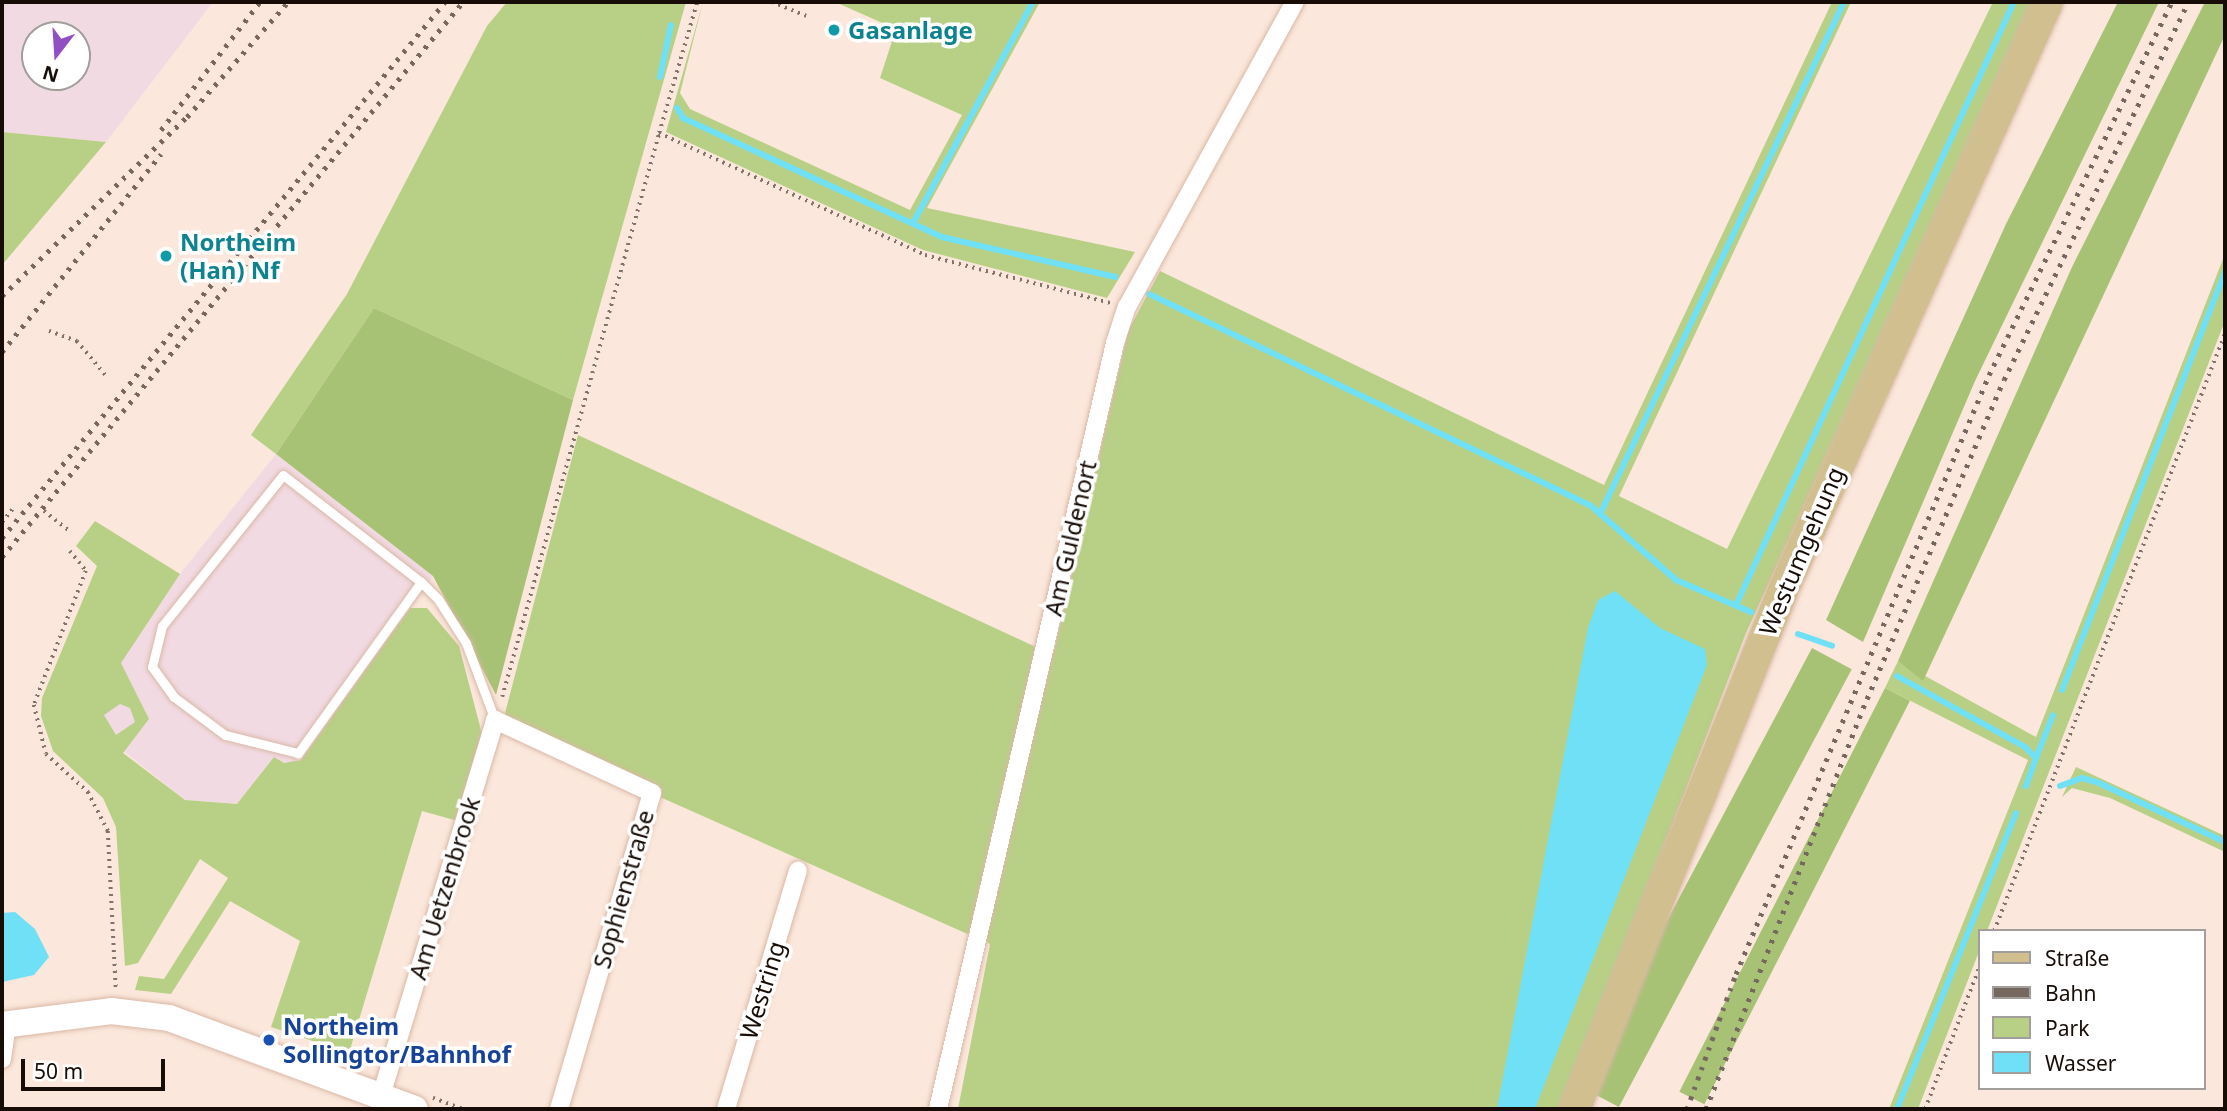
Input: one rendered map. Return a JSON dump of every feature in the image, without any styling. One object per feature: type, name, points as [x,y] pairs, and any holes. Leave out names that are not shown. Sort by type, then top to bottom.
[{"type":"main road","name":"Westumgehung","points":[[1575,1109],[1784,588],[2048,2]]},
{"type":"main road","points":[[4,1025],[111,1011],[169,1018],[415,1109]]},
{"type":"street","name":"Am Guldenort","points":[[938,1109],[1127,307],[1295,2]]},
{"type":"street","name":"Am Uetzenbrook","points":[[381,1096],[495,720]]},
{"type":"street","name":"Sophienstraße","points":[[495,720],[652,793],[559,1109]]},
{"type":"street","name":"Westring","points":[[726,1109],[798,871]]},
{"type":"street","points":[[2,1059],[4,1025]]},
{"type":"lane","points":[[421,582],[298,753],[225,735],[174,697],[152,667],[162,626],[283,475],[421,582],[466,643],[495,720]]},
{"type":"path","points":[[495,720],[697,2]]},
{"type":"path","points":[[772,2],[806,16]]},
{"type":"path","points":[[659,133],[925,256],[1127,307]]},
{"type":"path","points":[[49,331],[77,341],[108,378]]},
{"type":"path","points":[[1995,929],[2225,333]]},
{"type":"path","points":[[2,522],[14,507]]},
{"type":"path","points":[[44,511],[68,530]]},
{"type":"path","points":[[52,528],[58,522]]},
{"type":"path","points":[[70,551],[86,571],[34,705],[46,754],[88,792],[108,831],[116,997]]},
{"type":"path","points":[[1925,1109],[1979,968]]},
{"type":"shaded area","points":[[2,2],[213,2],[106,142],[2,132]]},
{"type":"shaded area","points":[[276,454],[433,576],[301,760],[284,763],[274,757],[238,804],[185,800],[81,717],[180,574]]},
{"type":"green space","points":[[507,2],[686,2],[573,400],[374,308],[276,454],[251,435],[347,294],[487,26]]},
{"type":"green space","points":[[703,2],[680,93],[690,109],[910,210],[962,115],[880,78],[896,29],[835,2],[1040,2],[927,208],[1135,252],[1107,298],[923,250],[666,132]]},
{"type":"green space","points":[[1832,2],[1851,2],[1619,496],[1727,549],[1993,2],[2034,2],[1746,633],[1563,1109],[958,1109],[990,944],[660,797],[662,789],[504,717],[578,435],[1053,655],[1128,331],[1160,271],[1604,485]]},
{"type":"green space","points":[[2118,2],[2159,2],[1975,381],[1863,642],[1826,620],[2006,224]]},
{"type":"green space","points":[[2205,2],[2225,2],[2225,35],[1923,681],[1898,661],[2072,267]]},
{"type":"green space","points":[[2,132],[106,142],[2,265]]},
{"type":"green space","points":[[2225,254],[2225,321],[1988,929],[1979,929],[1979,952],[1918,1109],[1889,1109],[2028,760],[1885,688],[1898,661],[2036,737]]},
{"type":"green space","points":[[374,308],[573,400],[496,695],[433,576],[276,454]]},
{"type":"green space","points":[[95,521],[180,574],[121,663],[149,719],[123,753],[185,800],[237,804],[274,757],[284,763],[301,760],[410,608],[427,608],[459,646],[482,734],[458,821],[422,811],[349,1053],[271,1027],[300,941],[230,901],[171,994],[135,990],[139,976],[164,979],[228,878],[200,859],[138,963],[125,966],[116,827],[103,798],[53,751],[41,716],[42,698],[97,566],[76,546]],"holes":[[[120,704],[130,708],[135,722],[116,735],[104,715]]]},
{"type":"green space","points":[[1812,648],[1852,669],[1619,1107],[1579,1086]]},
{"type":"green space","points":[[1885,688],[1910,701],[1704,1104],[1679,1092]]},
{"type":"green space","points":[[2076,767],[2225,836],[2225,852],[2110,798],[2072,788],[2062,797]]},
{"type":"water","points":[[1615,591],[1660,628],[1705,649],[1707,665],[1535,1109],[1497,1109],[1588,628],[1598,600]]},
{"type":"water","points":[[15,912],[35,929],[49,957],[34,975],[2,982],[2,913]]},
{"type":"waterway","points":[[913,223],[1033,2]]},
{"type":"waterway","points":[[1600,514],[1844,2]]},
{"type":"waterway","points":[[1736,605],[2014,2]]},
{"type":"waterway","points":[[660,77],[671,25]]},
{"type":"waterway","points":[[677,108],[683,118],[942,237],[1115,277]]},
{"type":"waterway","points":[[2062,690],[2225,272]]},
{"type":"waterway","points":[[1149,294],[1591,506],[1676,580],[1751,612]]},
{"type":"waterway","points":[[1798,634],[1832,646]]},
{"type":"waterway","points":[[1897,676],[2025,747],[2036,758],[2026,786]]},
{"type":"waterway","points":[[2036,758],[2053,715]]},
{"type":"waterway","points":[[2060,786],[2082,778],[2099,783],[2225,842]]},
{"type":"waterway","points":[[1897,1109],[2016,813]]},
{"type":"railway","points":[[161,130],[260,2]]},
{"type":"railway","points":[[2,296],[187,117],[288,2]]},
{"type":"railway","points":[[2,538],[445,2]]},
{"type":"railway","points":[[2,557],[463,2]]},
{"type":"railway","points":[[1687,1109],[1736,974],[1989,375],[2172,2]]},
{"type":"railway","points":[[1706,1109],[1867,699],[2004,380],[2188,2]]},
{"type":"railway","points":[[2,352],[161,154]]},
{"type":"place","name":"Gasanlage","points":[[834,30]]},
{"type":"place","name":"Northeim (Han) Nf","points":[[166,256]]},
{"type":"place","name":"Northeim Sollingtor/Bahnhof","points":[[269,1040]]}]
